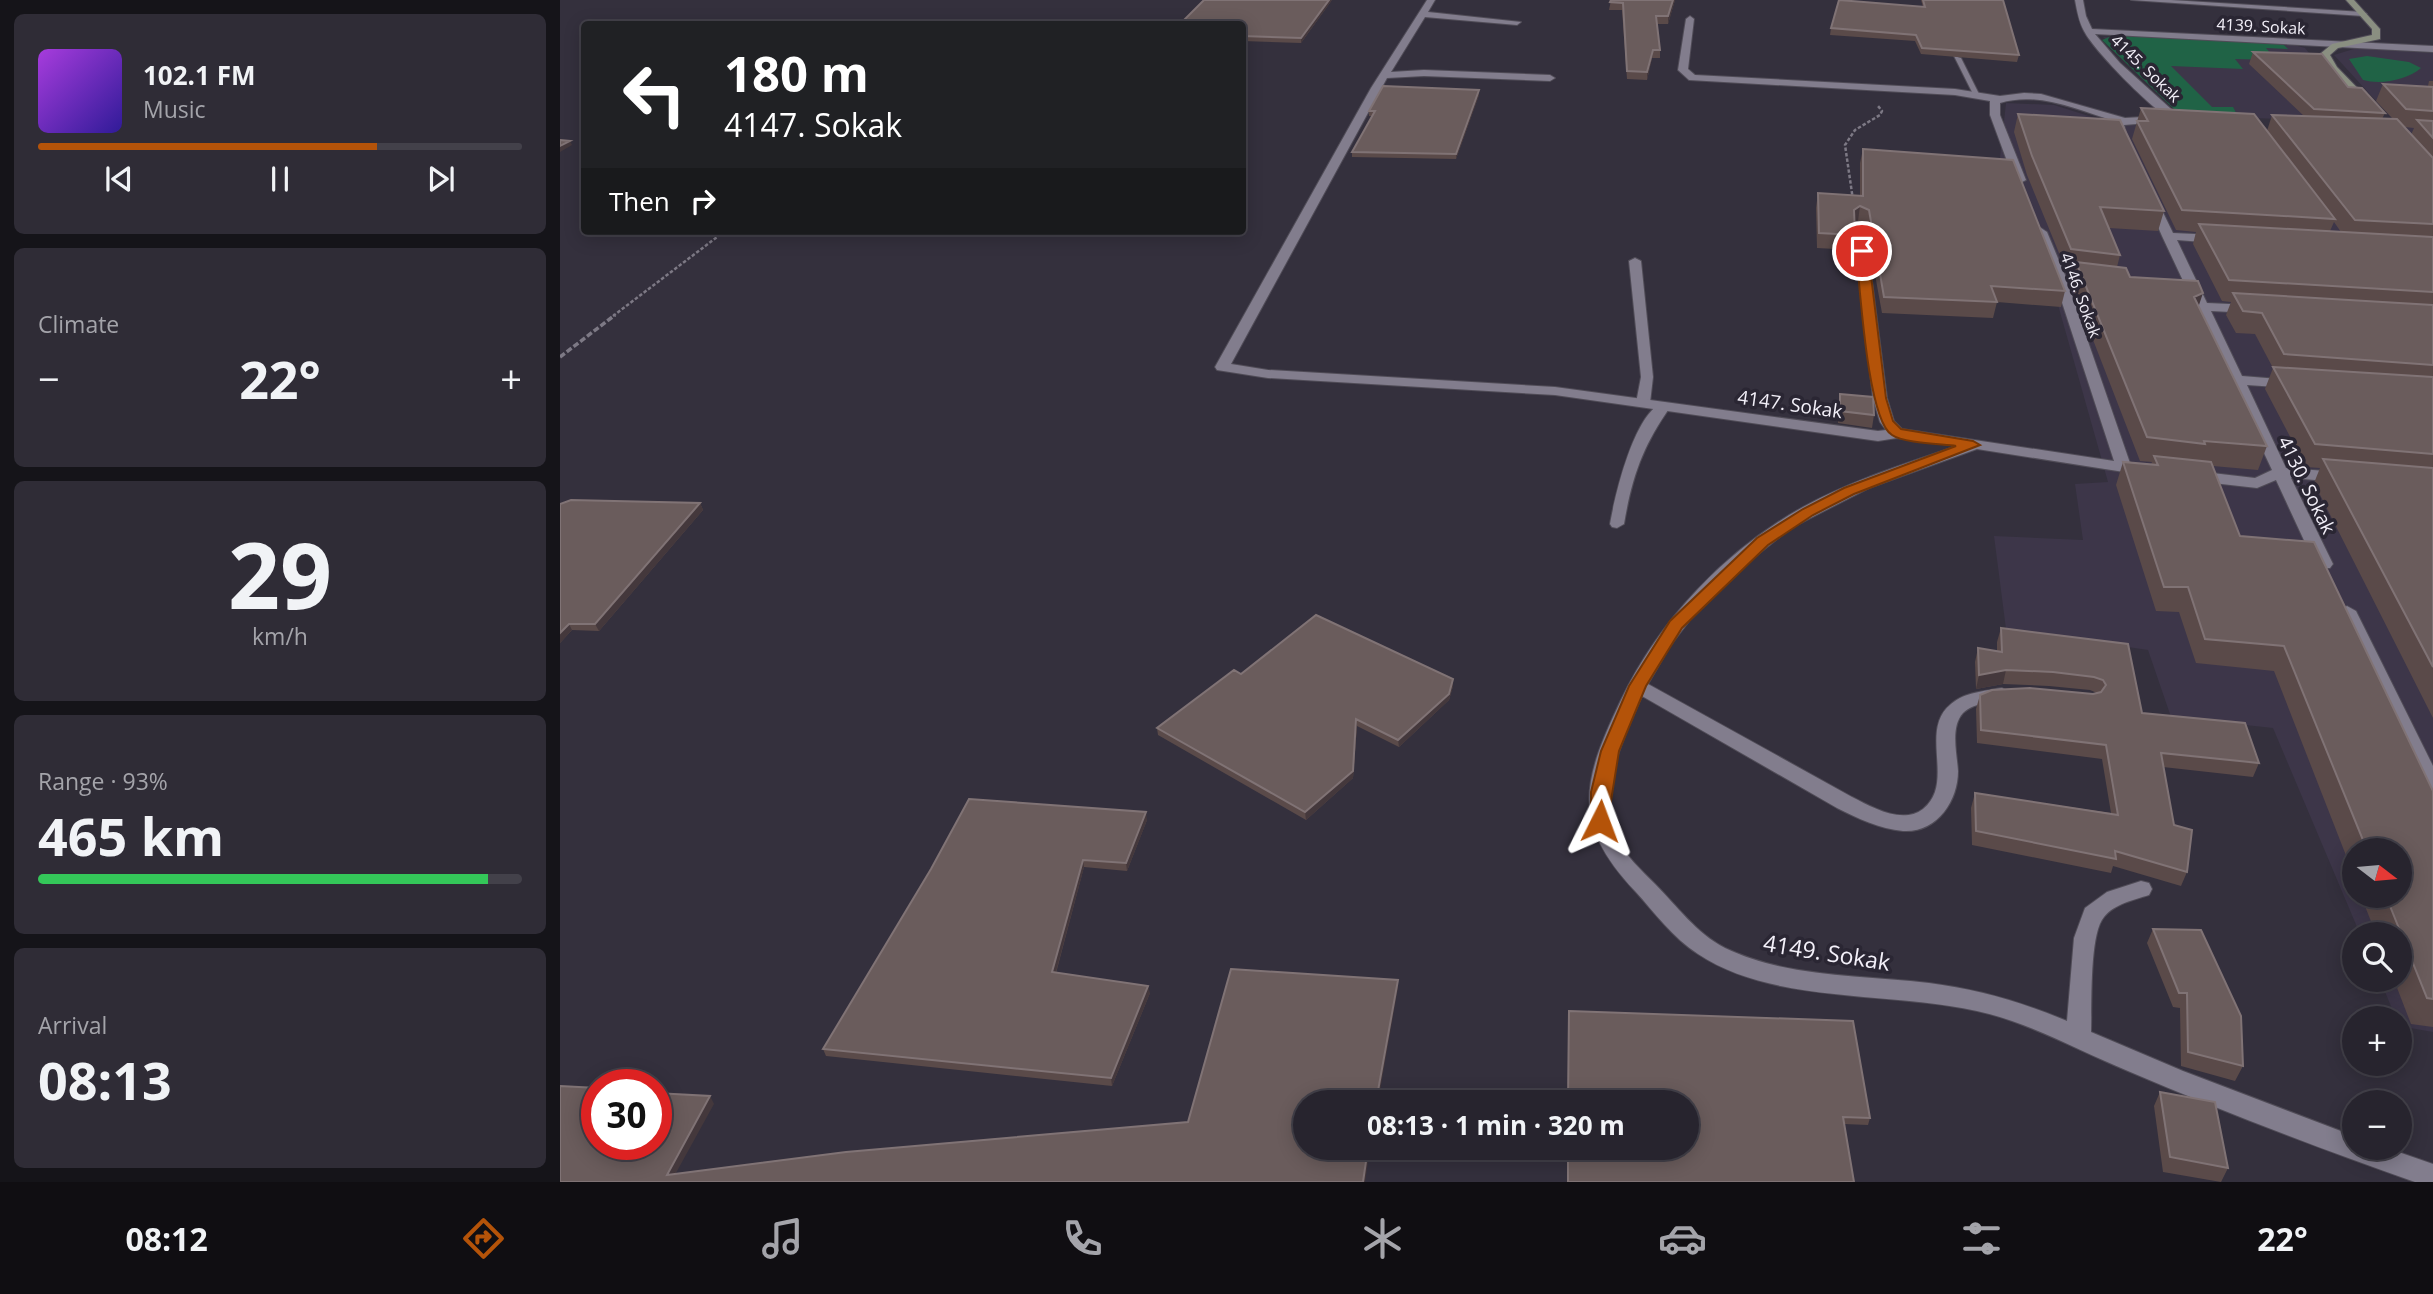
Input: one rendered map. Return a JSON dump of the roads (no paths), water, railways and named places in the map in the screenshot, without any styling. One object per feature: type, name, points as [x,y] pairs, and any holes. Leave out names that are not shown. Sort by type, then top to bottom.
[{"type":"street","points":[[1385,75],[1431,0]]},
{"type":"street","name":"4145. Sokak","points":[[2079,0],[2081,17],[2088,32],[2177,120]]},
{"type":"street","points":[[2350,0],[2378,33],[2370,40],[2328,49],[2325,54],[2378,115]]},
{"type":"street","points":[[1424,14],[1517,22]]},
{"type":"street","points":[[1690,19],[1683,70],[1692,78],[1977,94],[1999,99],[2019,96],[2048,99],[2119,121],[2189,121]]},
{"type":"street","name":"4139. Sokak","points":[[2088,32],[2433,49]]},
{"type":"street","points":[[1385,75],[1424,73],[1550,78]]},
{"type":"street","name":"4147. Sokak","points":[[1385,75],[1222,367],[1268,374],[1555,391],[1878,436],[1897,433],[2168,473],[2257,483],[2278,472],[2356,479]]},
{"type":"street","points":[[1999,99],[1995,101],[1995,114],[2023,188]]},
{"type":"street","points":[[2119,121],[2117,128],[2129,152]]},
{"type":"street","name":"4130. Sokak","points":[[2146,188],[2192,297],[2433,787]]},
{"type":"street","name":"4146. Sokak","points":[[2038,226],[2066,276],[2123,465]]},
{"type":"street","points":[[1859,227],[1880,398],[1887,422],[1897,433]]},
{"type":"street","points":[[2168,236],[2235,240]]},
{"type":"street","points":[[2192,297],[2269,310]]},
{"type":"street","points":[[2235,380],[2301,384]]},
{"type":"street","name":"4149. Sokak","points":[[1973,445],[1849,491],[1808,512],[1763,541],[1676,625],[1638,686],[1610,751],[1601,792],[1600,821],[1608,840],[1631,872],[1690,937],[1716,954],[1745,966],[1791,976],[1992,1004],[2289,1126],[2433,1176]]},
{"type":"street","points":[[1638,686],[1825,790],[1858,807],[1902,823],[1923,819],[1941,803],[1944,793],[1945,736],[1953,712],[1973,699],[2018,694]]},
{"type":"street","points":[[2078,1039],[2084,947],[2093,912],[2106,903],[2141,889]]},
{"type":"lane","points":[[2135,0],[2363,14]]},
{"type":"lane","points":[[1957,58],[1977,94]]},
{"type":"lane","points":[[1635,261],[1647,377],[1643,403]]},
{"type":"lane","points":[[1617,524],[1625,473],[1633,453],[1664,406]]}]
